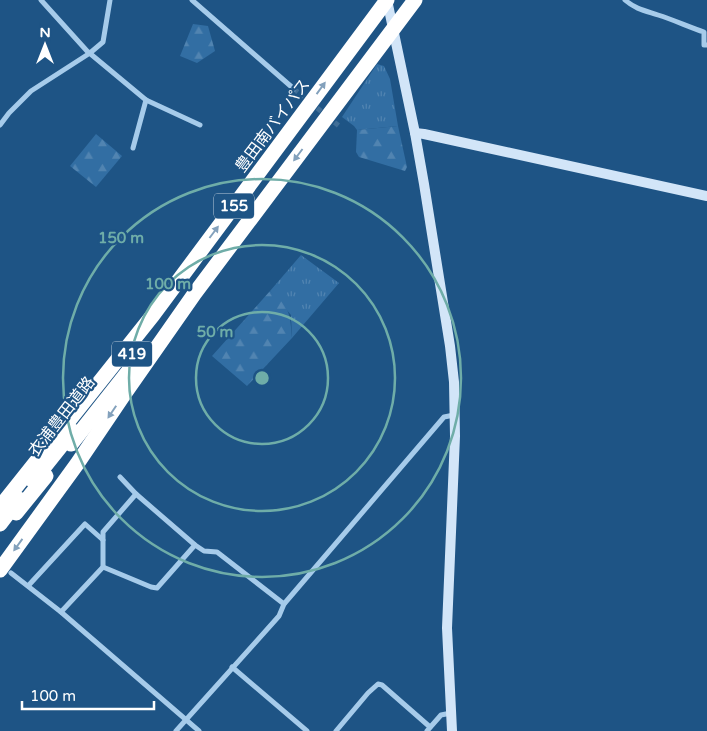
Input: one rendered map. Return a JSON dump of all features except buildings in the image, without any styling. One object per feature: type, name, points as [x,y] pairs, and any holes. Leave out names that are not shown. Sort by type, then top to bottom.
[{"type":"highway","name":"豊田南バイパス","points":[[0,507],[153,315],[387,0]]},
{"type":"highway","name":"155","points":[[6,572],[169,329],[393,34],[415,0]]},
{"type":"highway","points":[[281,142],[324,104],[374,39],[381,33],[393,34]]},
{"type":"highway","name":"衣浦豊田道路","points":[[0,533],[172,301],[198,254]]},
{"type":"highway","name":"衣浦豊田道路","points":[[0,524],[161,330],[195,293]]},
{"type":"street","points":[[41,0],[90,53],[146,100],[200,125]]},
{"type":"street","points":[[0,126],[9,113],[31,91],[104,42],[110,0]]},
{"type":"street","points":[[192,0],[294,89]]},
{"type":"street","points":[[387,0],[415,133],[450,346],[454,382],[455,436],[447,628],[452,731]]},
{"type":"street","points":[[626,0],[630,5],[639,10],[704,32],[704,45],[707,45]]},
{"type":"street","points":[[133,148],[146,100]]},
{"type":"street","points":[[415,133],[707,196]]},
{"type":"street","points":[[176,731],[279,616],[284,604],[444,416],[454,415]]},
{"type":"street","points":[[120,478],[195,545],[204,551],[217,552],[284,604]]},
{"type":"street","points":[[61,612],[103,567],[103,532],[136,494]]},
{"type":"street","points":[[28,586],[85,524],[103,540]]},
{"type":"street","points":[[103,567],[151,588],[158,588],[195,545]]},
{"type":"street","points":[[6,572],[28,586],[61,612],[199,731]]},
{"type":"street","points":[[232,667],[307,731]]},
{"type":"street","points":[[336,731],[378,684],[382,685],[429,729],[441,715],[451,713]]},
{"type":"green space","points":[[193,24],[208,26],[215,51],[197,63],[180,56]]},
{"type":"green space","points":[[377,64],[384,66],[390,79],[398,126],[357,130],[342,117]]},
{"type":"green space","points":[[398,126],[407,167],[405,171],[359,157],[356,152],[357,130]]},
{"type":"green space","points":[[96,134],[122,156],[96,187],[70,166]]},
{"type":"green space","points":[[301,255],[339,283],[292,338],[291,315],[270,291]]},
{"type":"green space","points":[[270,291],[282,302],[288,311],[292,338],[247,386],[212,356]]},
{"type":"tunnel","points":[[294,89],[339,126]]}]
